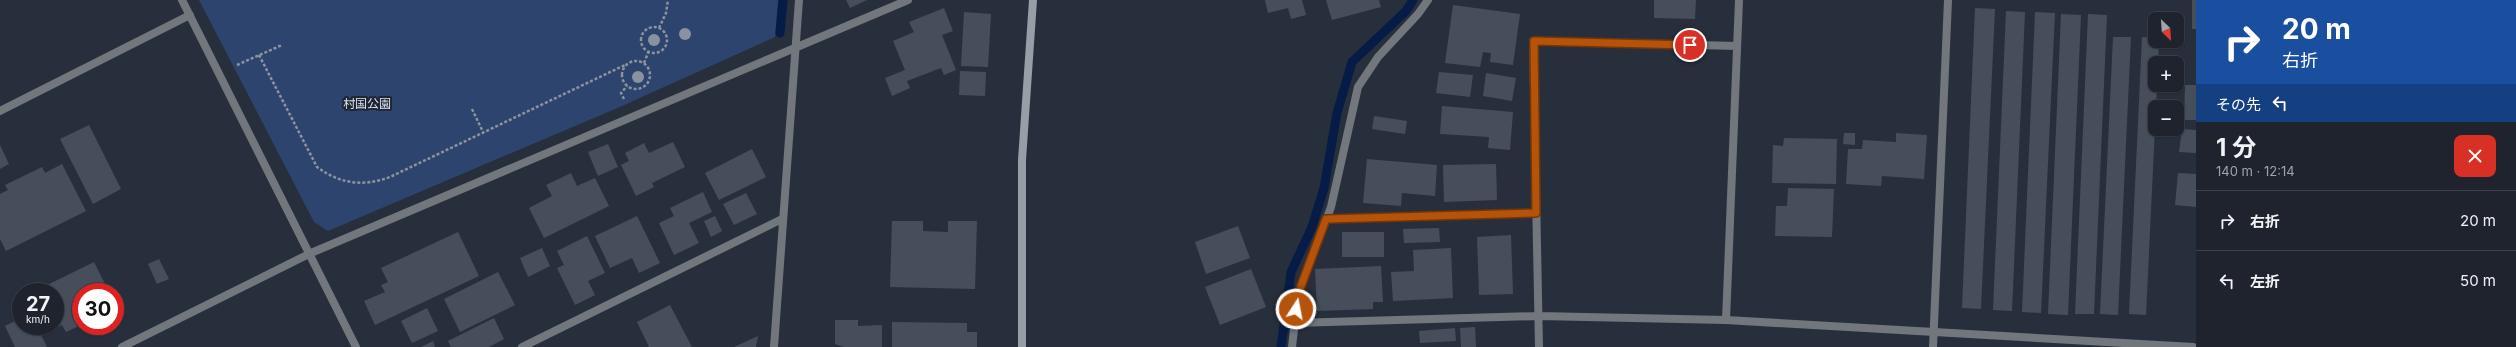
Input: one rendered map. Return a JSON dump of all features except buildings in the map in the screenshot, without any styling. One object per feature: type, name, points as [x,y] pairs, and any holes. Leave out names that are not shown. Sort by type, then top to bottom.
[{"type":"street","points":[[182,0],[311,253],[356,347]]},
{"type":"street","points":[[774,347],[782,219],[799,0]]},
{"type":"street","points":[[122,347],[311,253],[908,0]]},
{"type":"street","points":[[1022,347],[1022,160],[1033,0]]},
{"type":"street","points":[[1292,347],[1298,295],[1326,219],[1358,87],[1378,57],[1418,14],[1428,0]]},
{"type":"street","points":[[1726,320],[1739,0]]},
{"type":"street","points":[[1933,347],[1948,0]]},
{"type":"street","points":[[0,111],[190,15]]},
{"type":"street","points":[[1539,347],[1534,41],[1737,46]]},
{"type":"street","points":[[1326,219],[1536,213]]},
{"type":"street","points":[[522,347],[782,219]]},
{"type":"street","points":[[1294,323],[1539,316],[1726,320],[2193,347]]},
{"type":"path","points":[[659,28],[666,13],[668,0]]},
{"type":"path","points":[[647,28],[659,28],[666,34],[667,43],[662,51],[653,54],[648,53],[642,47],[642,35],[647,28]]},
{"type":"path","points":[[233,67],[282,45]]},
{"type":"path","points":[[644,63],[648,53]]},
{"type":"path","points":[[259,55],[317,166],[339,179],[353,184],[373,184],[627,64],[636,61],[644,63],[650,74],[648,83],[641,88],[627,86]]},
{"type":"path","points":[[627,64],[622,75],[627,86]]},
{"type":"path","points":[[626,104],[621,93],[627,86]]},
{"type":"path","points":[[472,109],[483,132]]},
{"type":"green space","name":"村国公園","points":[[199,0],[778,0],[775,37],[622,106],[328,231],[314,222]]},
{"type":"waterway","points":[[780,33],[783,0]]},
{"type":"waterway","points":[[1281,347],[1291,272],[1312,227],[1324,188],[1337,113],[1352,62],[1406,11],[1413,0]]},
{"type":"route","points":[[1296,309],[1298,295],[1313,250],[1326,219],[1536,213],[1534,41],[1690,45]]}]
